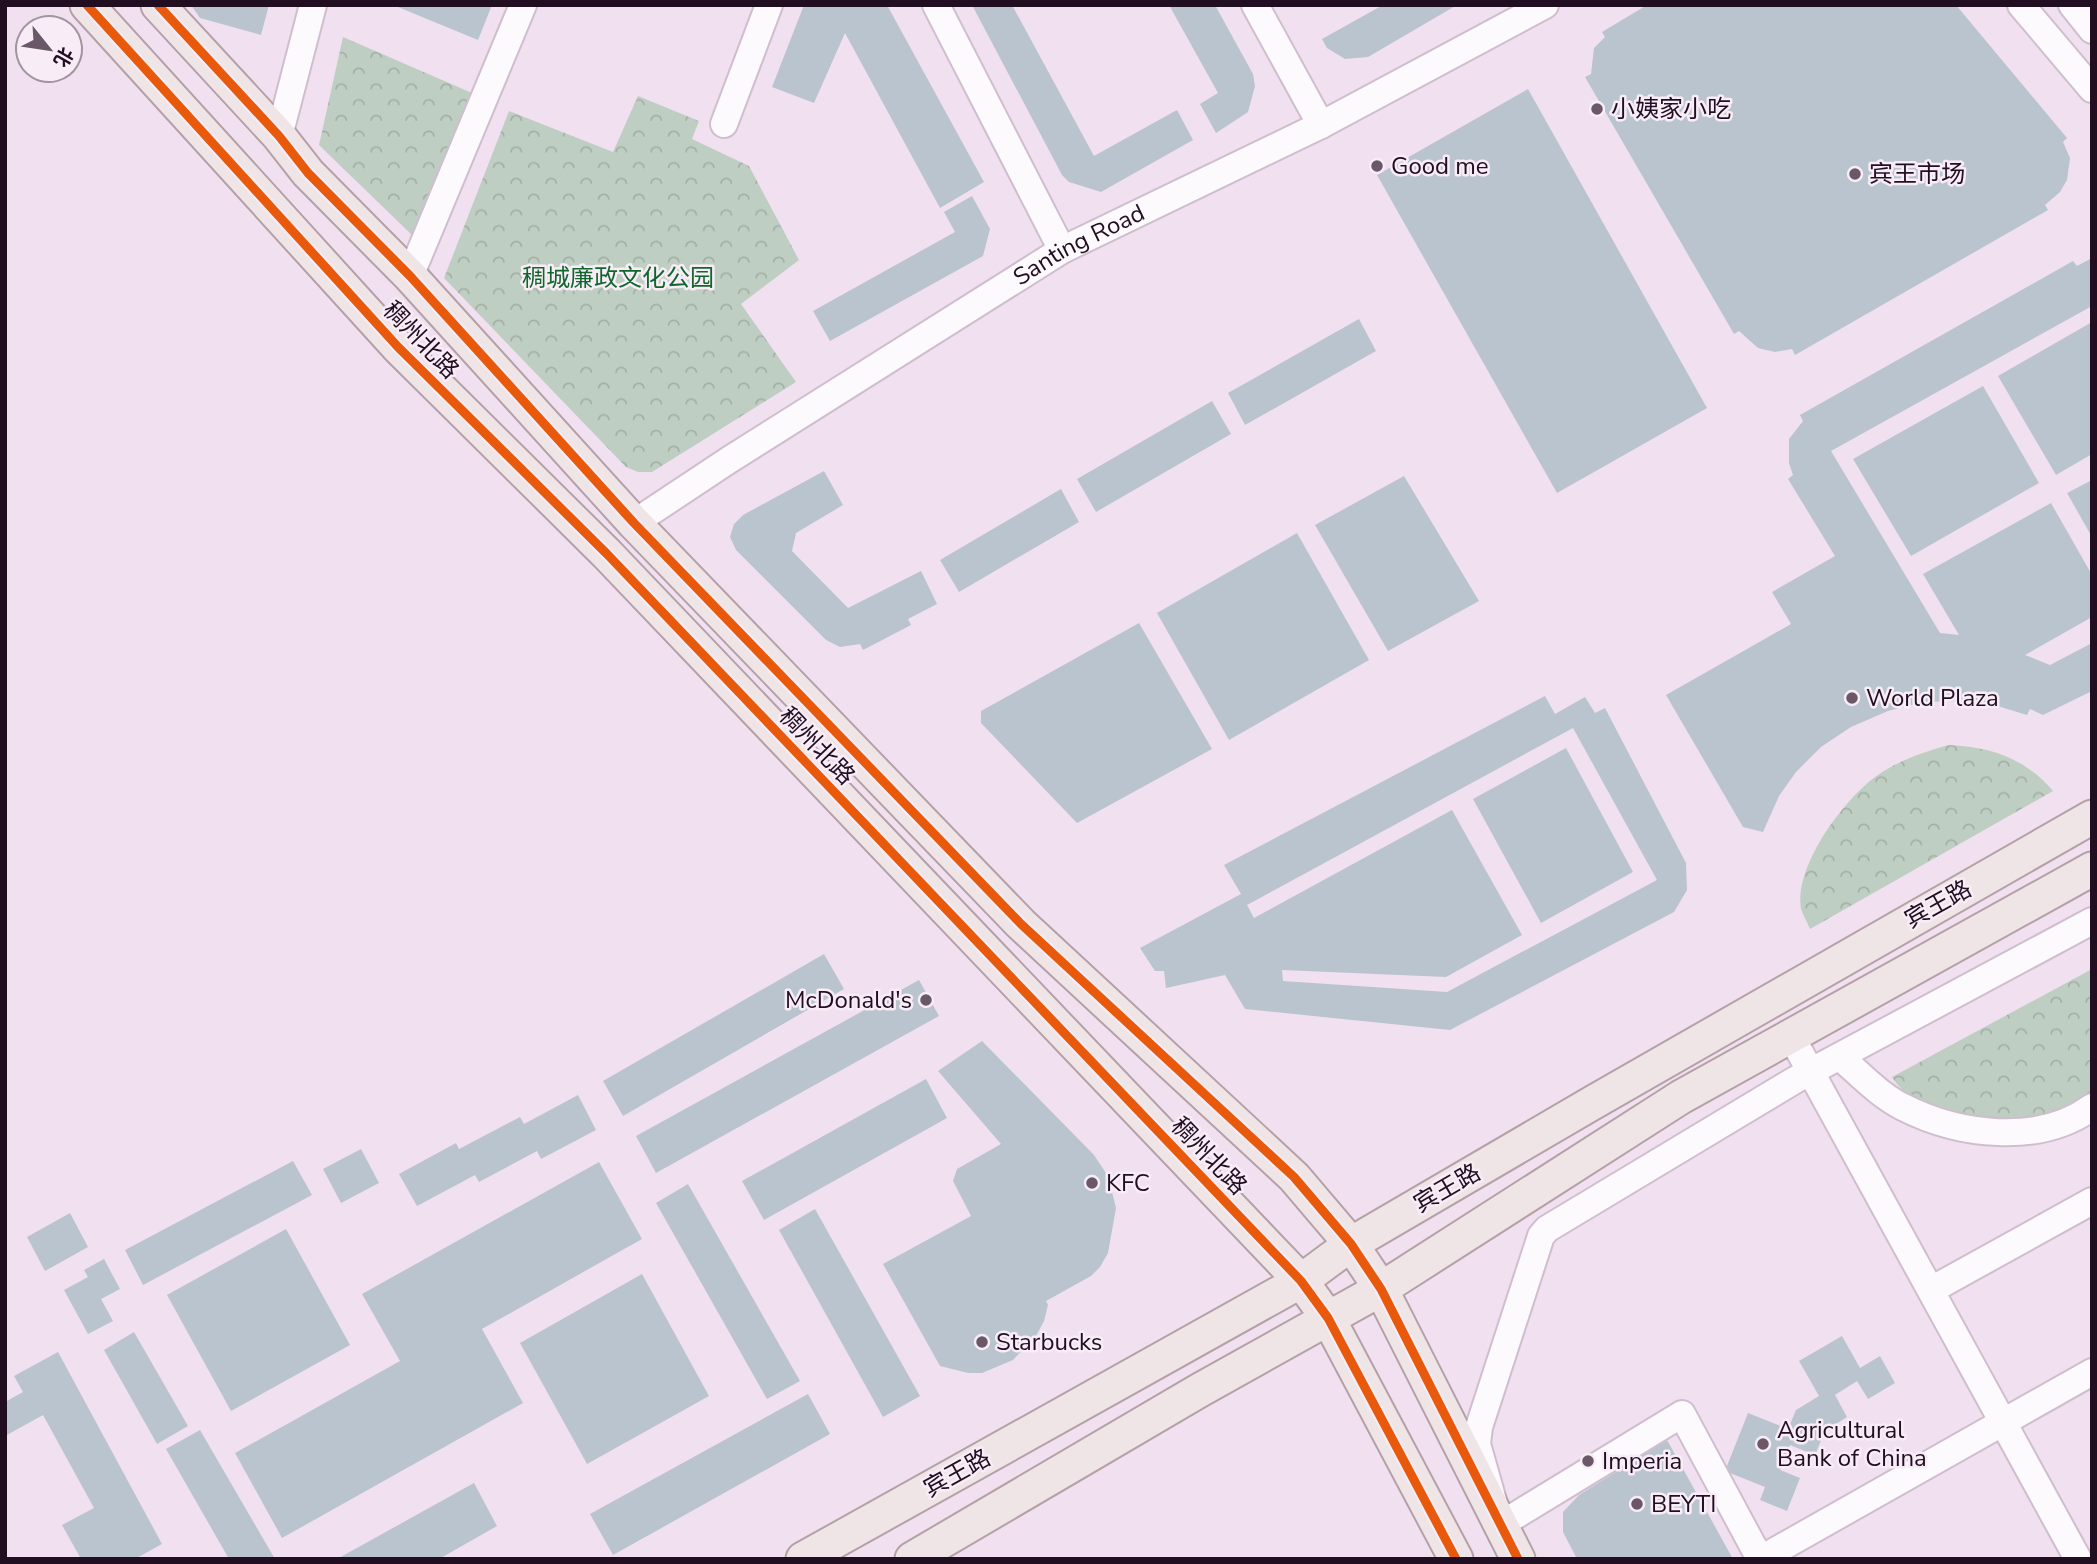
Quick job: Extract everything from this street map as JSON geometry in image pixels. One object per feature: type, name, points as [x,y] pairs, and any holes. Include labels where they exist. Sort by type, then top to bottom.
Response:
[{"type":"main road","name":"稠州北路","points":[[87,5],[398,347],[607,554],[1301,1281],[1328,1318],[1456,1559]]},
{"type":"main road","name":"稠州北路","points":[[158,5],[279,136],[308,173],[410,276],[634,523],[1021,924],[1294,1177],[1351,1244],[1381,1289],[1518,1559]]},
{"type":"main road","name":"宾王路","points":[[803,1559],[1301,1281],[1351,1244],[1772,998],[2092,817]]},
{"type":"main road","name":"宾王路","points":[[912,1559],[1381,1289],[1681,1097],[2092,869]]},
{"type":"street","points":[[279,136],[313,5]]},
{"type":"street","points":[[410,276],[523,5]]},
{"type":"street","points":[[724,124],[769,5]]},
{"type":"street","points":[[936,5],[1062,250]]},
{"type":"street","points":[[1255,5],[1321,125]]},
{"type":"street","points":[[2021,5],[2092,89]]},
{"type":"street","points":[[2072,5],[2092,30]]},
{"type":"street","name":"Santing Road","points":[[634,523],[1062,250],[1321,125],[1532,8]]},
{"type":"street","points":[[2092,921],[1811,1071],[1547,1228],[1541,1236],[1479,1427],[1477,1444],[1500,1525],[1682,1414],[1760,1559],[2092,1372]]},
{"type":"street","points":[[1791,1036],[2078,1559]]},
{"type":"street","points":[[1840,1057],[1881,1093],[1901,1106],[1964,1128],[2013,1132],[2038,1130],[2089,1116]]},
{"type":"street","points":[[1931,1290],[2092,1201]]},
{"type":"green space","points":[[343,37],[472,93],[415,238],[319,145]]},
{"type":"green space","name":"稠城廉政文化公园","points":[[638,96],[699,121],[692,139],[749,166],[799,260],[741,304],[796,382],[652,472],[638,472],[626,467],[444,278],[509,111],[613,152]]},
{"type":"green space","points":[[1949,745],[1979,748],[2006,756],[2031,770],[2053,791],[1810,929],[1801,909],[1805,874],[1823,836],[1836,818],[1862,788],[1883,771],[1910,758]]},
{"type":"green space","points":[[2092,969],[2092,1094],[2074,1104],[2055,1112],[2016,1120],[1976,1118],[1956,1114],[1917,1099],[1906,1093],[1892,1077]]},
{"type":"building","points":[[191,5],[269,5],[261,35],[200,18]]},
{"type":"building","points":[[393,5],[492,5],[478,40]]},
{"type":"building","points":[[804,5],[887,5],[984,182],[940,208],[845,33],[814,103],[772,87]]},
{"type":"building","points":[[972,5],[1012,5],[1094,156],[1177,110],[1193,140],[1101,192],[1069,182],[1062,175]]},
{"type":"building","points":[[1169,5],[1215,5],[1253,74],[1255,86],[1248,112],[1216,133],[1200,104],[1218,93]]},
{"type":"building","points":[[1383,5],[1457,5],[1368,57],[1345,59],[1327,48],[1322,39]]},
{"type":"building","name":"宾王市场","points":[[1647,5],[1956,5],[2067,138],[2063,142],[2070,158],[2067,180],[2060,192],[2045,205],[2048,210],[1795,355],[1792,349],[1775,352],[1758,348],[1739,331],[1734,334],[1585,77],[1591,74],[1594,48],[1605,37],[1602,32]]},
{"type":"building","points":[[1528,89],[1707,408],[1557,493],[1377,175]]},
{"type":"building","points":[[972,196],[990,229],[983,256],[830,341],[813,311],[955,232],[944,212]]},
{"type":"building","points":[[2092,258],[2092,306],[1831,451],[1940,633],[1959,635],[1923,574],[2051,503],[2092,575],[2092,617],[2025,655],[2050,665],[2092,643],[2092,691],[2043,715],[2030,709],[2027,715],[1991,704],[1959,701],[1923,702],[1888,711],[1851,727],[1821,747],[1796,772],[1779,796],[1763,832],[1743,827],[1666,695],[1791,624],[1772,592],[1835,556],[1788,479],[1793,475],[1789,463],[1789,439],[1803,421],[1800,415],[2073,261],[2077,266]]},
{"type":"building","points":[[1359,319],[1376,351],[1245,425],[1228,393]]},
{"type":"building","points":[[2092,322],[2092,454],[2056,475],[1998,376]]},
{"type":"building","points":[[1983,386],[2039,483],[1911,556],[1853,459]]},
{"type":"building","points":[[1212,401],[1231,434],[1096,512],[1077,479]]},
{"type":"building","points":[[824,471],[843,505],[796,533],[792,551],[848,608],[921,571],[937,604],[908,619],[911,625],[863,650],[860,644],[840,647],[826,640],[736,550],[730,537],[734,524],[743,515]]},
{"type":"building","points":[[1404,476],[1479,601],[1388,651],[1315,525]]},
{"type":"building","points":[[2092,480],[2092,537],[2067,493]]},
{"type":"building","points":[[1061,489],[1079,522],[959,592],[940,560]]},
{"type":"building","points":[[1297,533],[1369,660],[1229,740],[1157,613]]},
{"type":"building","points":[[1139,623],[1212,749],[1077,823],[981,723],[981,711]]},
{"type":"building","points":[[1545,696],[1555,714],[1585,697],[1595,713],[1605,708],[1686,863],[1687,890],[1674,912],[1450,1030],[1245,1009],[1225,975],[1166,988],[1164,971],[1155,971],[1140,948],[1241,894],[1224,865]],"holes":[[[1573,728],[1657,880],[1447,992],[1283,981],[1282,970],[1446,977],[1522,935],[1452,810],[1254,918],[1247,905]]]},
{"type":"building","points":[[1566,748],[1633,872],[1541,923],[1473,799]]},
{"type":"building","points":[[824,954],[844,989],[623,1116],[603,1081]]},
{"type":"building","points":[[919,980],[939,1016],[656,1173],[636,1136]]},
{"type":"building","points":[[982,1041],[1094,1155],[1108,1176],[1116,1208],[1108,1253],[1100,1267],[1091,1276],[1046,1301],[1048,1305],[1044,1321],[1036,1336],[1013,1360],[982,1373],[968,1373],[940,1366],[883,1264],[971,1216],[953,1181],[957,1169],[1001,1144],[938,1071]]},
{"type":"building","points":[[926,1079],[947,1118],[764,1220],[742,1181]]},
{"type":"building","points":[[578,1095],[596,1130],[541,1159],[537,1151],[479,1182],[475,1175],[417,1206],[399,1174],[456,1143],[459,1149],[520,1117],[524,1124]]},
{"type":"building","points":[[361,1149],[379,1183],[341,1203],[323,1169]]},
{"type":"building","points":[[293,1161],[312,1195],[143,1285],[125,1250]]},
{"type":"building","points":[[599,1162],[642,1239],[482,1329],[523,1403],[282,1538],[235,1453],[400,1361],[362,1294]]},
{"type":"building","points":[[688,1184],[800,1381],[767,1399],[656,1203]]},
{"type":"building","points":[[815,1209],[920,1396],[883,1417],[779,1230]]},
{"type":"building","points":[[70,1213],[88,1247],[45,1271],[27,1237]]},
{"type":"building","points":[[286,1229],[350,1345],[231,1411],[167,1295]]},
{"type":"building","points":[[104,1259],[120,1289],[101,1299],[113,1321],[88,1334],[64,1290],[88,1277],[84,1270]]},
{"type":"building","points":[[642,1274],[709,1396],[587,1464],[520,1343]]},
{"type":"building","points":[[134,1332],[188,1426],[157,1444],[104,1350]]},
{"type":"building","points":[[1842,1336],[1860,1368],[1880,1356],[1895,1383],[1868,1399],[1857,1381],[1835,1395],[1847,1417],[1825,1431],[1815,1455],[1790,1445],[1780,1470],[1800,1478],[1787,1511],[1760,1500],[1765,1487],[1725,1471],[1748,1413],[1788,1429],[1796,1410],[1819,1396],[1799,1361]]},
{"type":"building","points":[[58,1352],[162,1544],[135,1559],[81,1559],[62,1525],[94,1508],[43,1415],[5,1436],[5,1402],[23,1392],[14,1376]]},
{"type":"building","points":[[808,1394],[830,1434],[613,1555],[590,1514]]},
{"type":"building","points":[[200,1430],[275,1559],[229,1559],[166,1449]]},
{"type":"building","name":"BEYTI","points":[[1667,1440],[1733,1559],[1577,1559],[1563,1532],[1563,1512],[1579,1495]]},
{"type":"building","points":[[474,1483],[497,1526],[439,1559],[337,1559]]},
{"type":"cycle path","points":[[87,5],[398,347],[607,554],[1301,1281],[1328,1318],[1456,1559]]},
{"type":"cycle path","points":[[158,5],[279,136],[308,173],[410,276],[634,523],[1021,924],[1294,1177],[1351,1244],[1381,1289],[1518,1559]]},
{"type":"place","name":"小姨家小吃","points":[[1597,109]]},
{"type":"place","name":"Good me","points":[[1377,166]]},
{"type":"place","name":"宾王市场","points":[[1855,174]]},
{"type":"place","name":"World Plaza","points":[[1852,698]]},
{"type":"place","name":"McDonald's","points":[[926,1000]]},
{"type":"place","name":"KFC","points":[[1092,1183]]},
{"type":"place","name":"Starbucks","points":[[982,1342]]},
{"type":"place","name":"Agricultural Bank of China","points":[[1763,1444]]},
{"type":"place","name":"Imperia","points":[[1588,1461]]},
{"type":"place","name":"BEYTI","points":[[1637,1504]]}]
